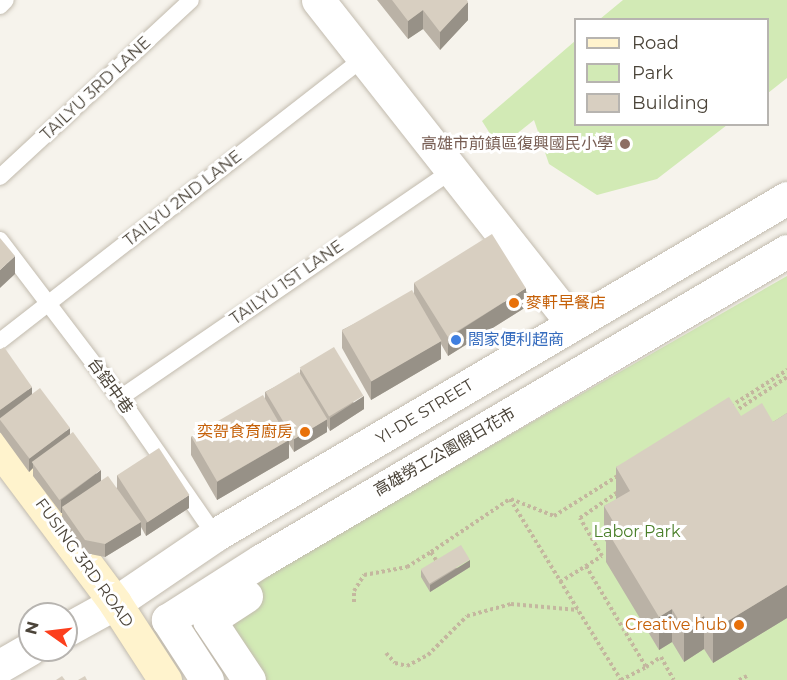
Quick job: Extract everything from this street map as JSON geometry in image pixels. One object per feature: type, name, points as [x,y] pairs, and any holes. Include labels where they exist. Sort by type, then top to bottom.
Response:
[{"type":"street","points":[[318,0],[454,168],[573,324]]},
{"type":"street","name":"YI-DE STREET","points":[[78,623],[115,603],[215,535],[787,198]]},
{"type":"street","name":"高雄勞工公園假日花市","points":[[207,680],[168,620],[272,554],[787,251]]},
{"type":"street","name":"高雄勞工公園假日花市","points":[[249,680],[209,620],[429,481],[787,270]]},
{"type":"street","name":"FUSING 3RD ROAD","points":[[0,449],[115,603],[165,680]]},
{"type":"street","points":[[0,666],[18,656]]},
{"type":"lane","points":[[0,6],[6,0]]},
{"type":"lane","name":"TAILYU 3RD LANE","points":[[0,177],[191,0]]},
{"type":"lane","name":"TAILYU 2ND LANE","points":[[0,341],[365,57]]},
{"type":"lane","name":"TAILYU 1ST LANE","points":[[120,398],[454,168]]},
{"type":"lane","name":"台鋁中巷","points":[[0,240],[120,398],[215,535]]},
{"type":"path","points":[[723,411],[787,370]]},
{"type":"path","points":[[728,416],[787,377]]},
{"type":"path","points":[[510,499],[555,516],[619,474]]},
{"type":"path","points":[[560,582],[602,556],[580,518],[627,486]]},
{"type":"path","points":[[354,602],[354,591],[364,575],[407,567],[510,499]]},
{"type":"path","points":[[510,499],[621,680],[661,657],[674,680]]},
{"type":"path","points":[[431,552],[436,560]]},
{"type":"path","points":[[585,566],[646,667]]},
{"type":"path","points":[[386,653],[395,663],[407,666],[428,655],[467,616],[511,604],[578,610]]},
{"type":"path","points":[[739,680],[747,676]]},
{"type":"green space","points":[[623,0],[787,0],[787,78],[769,92],[769,18],[601,18]]},
{"type":"green space","points":[[574,42],[574,126],[726,126],[657,179],[597,195],[549,164],[534,120],[499,148],[482,121]]},
{"type":"green space","name":"Labor Park","points":[[787,276],[787,680],[247,680],[203,611]]},
{"type":"building","points":[[392,0],[467,0],[468,2],[440,32],[423,10],[408,21]]},
{"type":"building","points":[[492,234],[526,288],[448,337],[414,283]]},
{"type":"building","points":[[0,238],[15,256],[0,270]]},
{"type":"building","points":[[412,290],[442,341],[371,382],[342,330]]},
{"type":"building","points":[[4,347],[32,387],[0,410],[0,350]]},
{"type":"building","points":[[334,347],[363,396],[329,416],[300,368]]},
{"type":"building","points":[[299,372],[327,419],[294,439],[266,392]]},
{"type":"building","points":[[40,388],[70,428],[29,459],[0,418]]},
{"type":"building","points":[[263,395],[289,440],[217,482],[191,436]]},
{"type":"building","points":[[729,397],[741,416],[762,403],[773,422],[787,413],[787,585],[713,630],[704,616],[684,629],[672,609],[659,617],[606,529],[614,523],[604,506],[630,491],[616,467]]},
{"type":"building","points":[[73,432],[101,470],[59,500],[32,462]]},
{"type":"building","points":[[159,448],[189,495],[148,522],[117,475]]},
{"type":"building","points":[[108,476],[141,522],[105,544],[85,540],[62,507]]},
{"type":"building","points":[[461,545],[470,560],[429,584],[421,569]]},
{"type":"place","name":"高雄市前鎮區復興國民小學","points":[[625,144]]},
{"type":"place","name":"麥軒早餐店","points":[[514,303]]},
{"type":"place","name":"閤家便利超商","points":[[456,340]]},
{"type":"place","name":"奕哿食育廚房","points":[[305,432]]},
{"type":"place","name":"Creative hub","points":[[739,625]]}]
